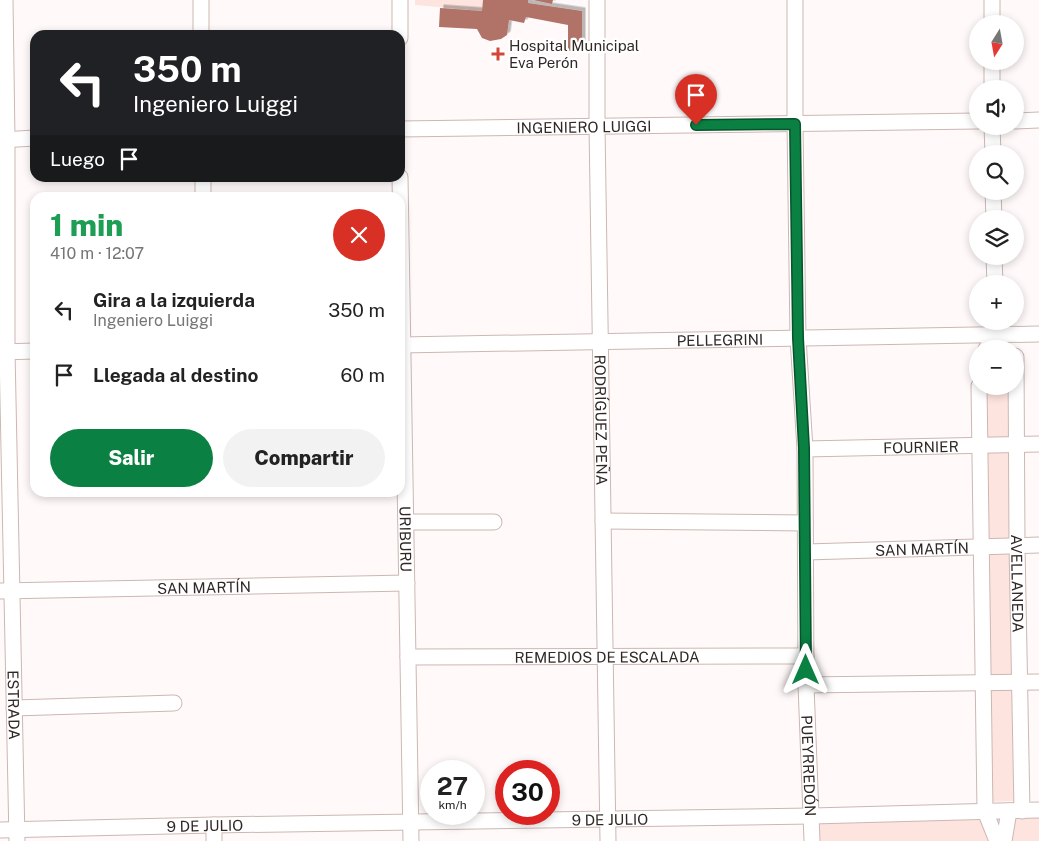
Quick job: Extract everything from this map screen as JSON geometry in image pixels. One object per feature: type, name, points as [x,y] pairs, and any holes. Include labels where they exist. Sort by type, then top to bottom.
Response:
[{"type":"street","name":"ESTRADA","points":[[5,0],[3,28],[6,590],[14,708],[17,835]]},
{"type":"street","points":[[201,0],[201,30]]},
{"type":"street","points":[[400,0],[400,30]]},
{"type":"street","name":"RODRÍGUEZ PEÑA","points":[[597,0],[597,126],[608,841]]},
{"type":"street","name":"PUEYRREDÓN","points":[[795,0],[798,338],[804,448],[806,685],[812,841]]},
{"type":"street","points":[[992,0],[992,15]]},
{"type":"street","points":[[1024,121],[1039,120]]},
{"type":"street","name":"INGENIERO LUIGGI","points":[[405,129],[969,121]]},
{"type":"street","points":[[4,140],[30,138]]},
{"type":"street","name":"PELLEGRINI","points":[[405,345],[798,338],[969,329]]},
{"type":"street","name":"PELLEGRINI","points":[[1010,330],[1039,334]]},
{"type":"street","points":[[4,352],[30,351]]},
{"type":"street","points":[[979,395],[985,812],[997,841]]},
{"type":"street","name":"AVELLANEDA","points":[[1004,841],[1016,811],[1020,682],[1016,395]]},
{"type":"street","name":"FOURNIER","points":[[804,448],[1039,444]]},
{"type":"street","name":"URIBURU","points":[[404,497],[411,841]]},
{"type":"street","points":[[603,521],[805,523]]},
{"type":"street","points":[[406,522],[494,522]]},
{"type":"street","name":"SAN MARTÍN","points":[[806,552],[1039,545]]},
{"type":"street","name":"SAN MARTÍN","points":[[6,590],[406,583]]},
{"type":"street","name":"REMEDIOS DE ESCALADA","points":[[408,657],[806,656]]},
{"type":"street","points":[[806,685],[1039,682]]},
{"type":"street","points":[[14,708],[174,703]]},
{"type":"street","name":"9 DE JULIO","points":[[0,830],[17,835],[214,825],[812,816],[1039,810]]},
{"type":"street","points":[[214,825],[214,841]]},
{"type":"shaded area","points":[[415,0],[483,0],[482,11],[415,5]]},
{"type":"shaded area","points":[[984,395],[1010,395],[1014,801],[991,802]]},
{"type":"shaded area","points":[[1039,813],[1039,841],[820,841],[820,821]]},
{"type":"building","points":[[483,0],[528,0],[528,3],[582,11],[582,51],[568,51],[568,25],[526,17],[524,23],[509,20],[507,35],[501,39],[490,41],[482,38],[477,29],[439,27],[440,8],[482,11]]},
{"type":"building","points":[[533,0],[553,0],[552,4]]},
{"type":"place","name":"Hospital Municipal Eva Perón","points":[[498,54]]},
{"type":"route","points":[[696,125],[795,124],[798,338],[804,448],[806,670]]}]
